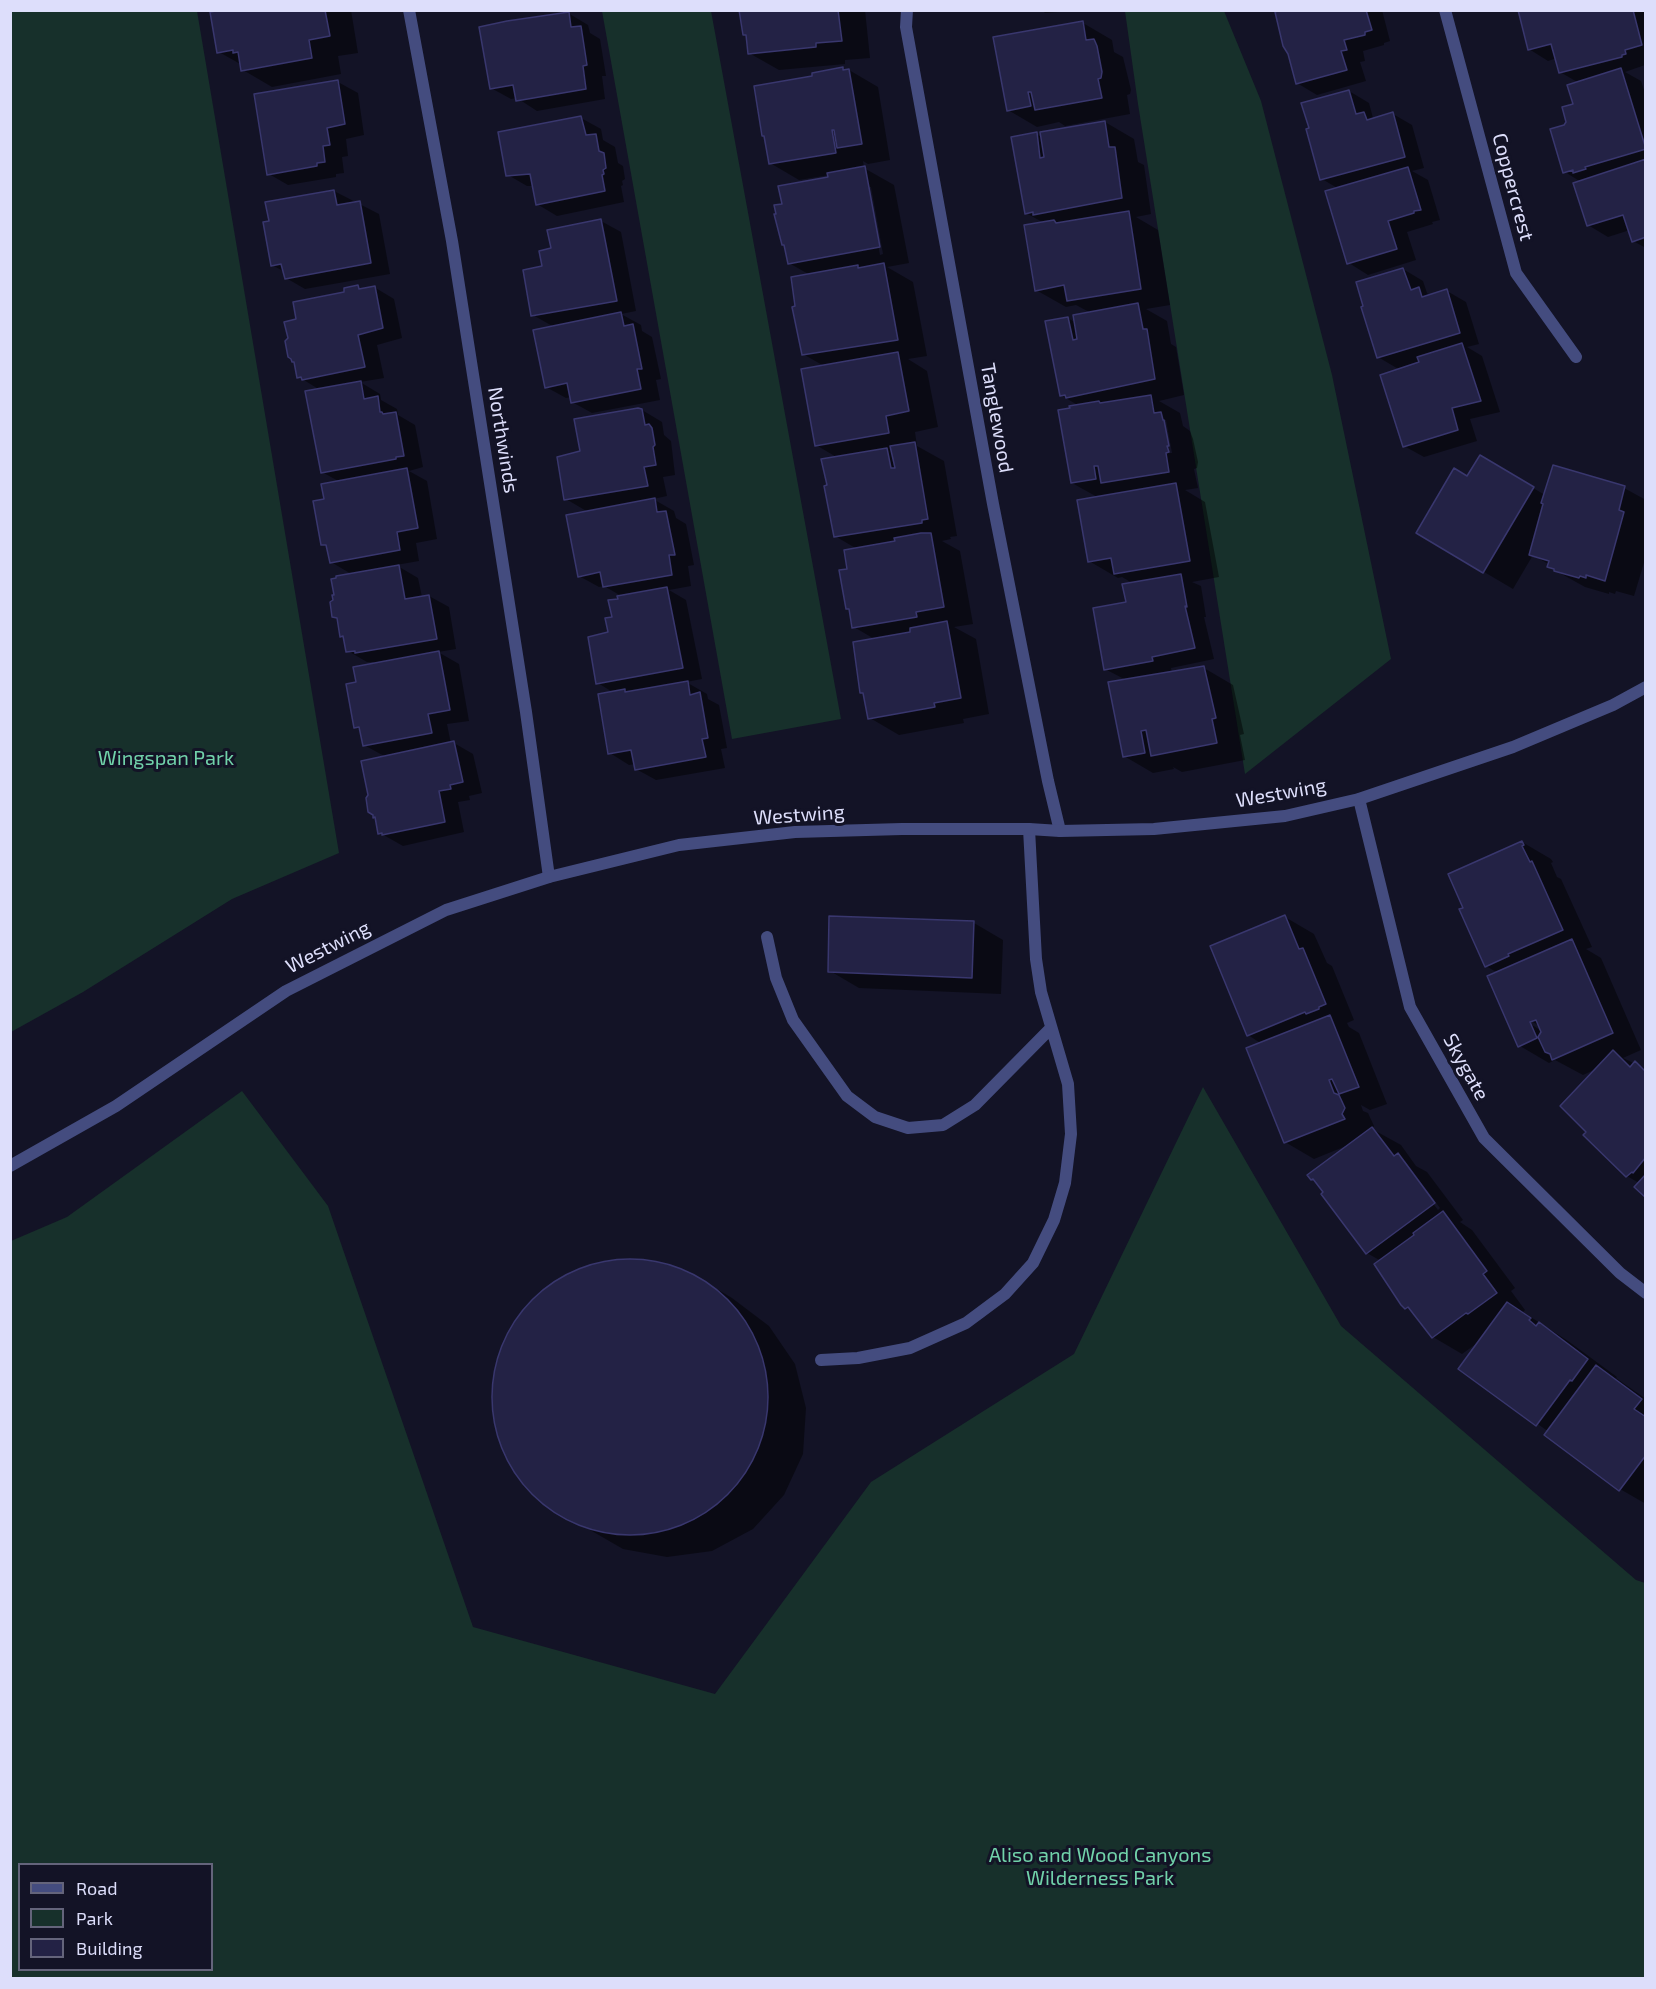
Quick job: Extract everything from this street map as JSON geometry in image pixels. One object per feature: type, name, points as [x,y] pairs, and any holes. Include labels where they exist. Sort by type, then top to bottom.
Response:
[{"type":"street","name":"Northwinds","points":[[409,10],[452,241],[526,712],[549,877]]},
{"type":"street","name":"Tanglewood","points":[[907,10],[906,27],[993,504],[1060,831]]},
{"type":"street","name":"Coppercrest","points":[[1445,10],[1516,273],[1576,357]]},
{"type":"street","name":"Westwing","points":[[10,1166],[116,1106],[286,991],[446,910],[549,877],[679,845],[795,832],[1154,829],[1274,817],[1359,799],[1513,747],[1613,705],[1646,687]]},
{"type":"street","name":"Skygate","points":[[1359,799],[1410,1007],[1484,1138],[1620,1273],[1646,1293]]},
{"type":"street","points":[[821,1360],[858,1358],[910,1348],[966,1323],[1005,1294],[1033,1263],[1054,1220],[1065,1183],[1071,1134],[1068,1084],[1041,992],[1036,959],[1029,829]]},
{"type":"street","points":[[767,937],[776,978],[793,1020],[847,1096],[875,1117],[908,1128],[943,1125],[975,1105],[1051,1029]]},
{"type":"green space","name":"Wingspan Park","points":[[11,10],[197,11],[339,853],[232,899],[83,992],[11,1032]]},
{"type":"green space","points":[[602,11],[711,11],[841,719],[732,739]]},
{"type":"green space","points":[[1125,11],[1224,11],[1261,101],[1332,375],[1391,659],[1245,774],[1138,104]]},
{"type":"green space","name":"Aliso and Wood Canyons Wilderness Park","points":[[1203,1087],[1341,1326],[1636,1580],[1645,1583],[1645,1978],[11,1978],[11,1241],[67,1217],[242,1091],[328,1206],[473,1627],[715,1694],[871,1482],[1074,1354]]},
{"type":"building","points":[[221,10],[325,10],[330,36],[309,40],[312,58],[241,71],[238,52],[233,53],[233,50],[217,53],[210,12]]},
{"type":"building","points":[[739,10],[838,10],[842,41],[816,43],[816,47],[748,54],[746,35],[743,35]]},
{"type":"building","points":[[1280,10],[1366,10],[1372,30],[1365,32],[1365,35],[1344,40],[1347,50],[1341,51],[1347,70],[1296,84],[1288,54],[1283,46],[1275,12]]},
{"type":"building","points":[[1518,10],[1633,10],[1642,45],[1625,50],[1626,54],[1622,57],[1559,73],[1551,44],[1528,50]]},
{"type":"building","points":[[569,12],[571,27],[581,26],[587,65],[583,66],[586,89],[516,101],[513,85],[490,89],[479,27]]},
{"type":"building","points":[[1083,21],[1086,40],[1094,39],[1097,46],[1102,72],[1101,78],[1098,79],[1102,98],[1035,110],[1031,92],[1028,92],[1031,106],[1007,111],[993,37]]},
{"type":"building","points":[[843,67],[843,70],[849,69],[862,144],[837,148],[834,130],[832,130],[836,153],[769,164],[754,86],[812,76],[812,73]]},
{"type":"building","points":[[1621,68],[1646,149],[1585,167],[1586,169],[1573,173],[1573,170],[1563,173],[1550,129],[1564,125],[1566,122],[1562,107],[1573,104],[1567,85]]},
{"type":"building","points":[[338,80],[345,124],[327,128],[330,145],[323,146],[325,162],[317,163],[317,166],[267,175],[254,94]]},
{"type":"building","points":[[1349,90],[1356,114],[1364,112],[1367,120],[1393,112],[1405,157],[1320,180],[1301,103]]},
{"type":"building","points":[[581,116],[586,135],[596,134],[599,151],[604,153],[606,168],[602,175],[605,191],[536,205],[530,174],[506,176],[498,132]]},
{"type":"building","points":[[1105,121],[1109,147],[1115,147],[1122,198],[1033,215],[1033,212],[1025,214],[1011,137],[1037,132],[1040,158],[1044,157],[1040,132]]},
{"type":"building","points":[[1646,159],[1646,237],[1632,242],[1623,215],[1587,226],[1573,183]]},
{"type":"building","points":[[865,166],[880,247],[788,264],[774,214],[776,214],[774,205],[782,204],[778,186],[828,177],[827,173]]},
{"type":"building","points":[[1408,167],[1421,210],[1388,221],[1397,249],[1347,264],[1325,191]]},
{"type":"building","points":[[334,190],[337,205],[360,201],[371,263],[285,279],[281,264],[271,266],[263,222],[269,221],[265,202]]},
{"type":"building","points":[[1129,211],[1141,289],[1067,301],[1064,285],[1035,291],[1024,225],[1054,220],[1056,223]]},
{"type":"building","points":[[601,219],[617,301],[531,316],[523,270],[542,266],[539,251],[551,248],[547,230]]},
{"type":"building","points":[[884,263],[898,340],[802,355],[792,307],[795,306],[791,277],[858,265],[858,268]]},
{"type":"building","points":[[1403,268],[1411,290],[1419,287],[1422,297],[1447,289],[1460,333],[1377,358],[1361,307],[1363,306],[1356,282]]},
{"type":"building","points":[[358,285],[359,289],[375,286],[383,328],[358,335],[365,367],[302,380],[301,377],[297,378],[294,362],[288,357],[285,341],[288,338],[284,322],[296,319],[293,302],[344,292],[344,288]]},
{"type":"building","points":[[1138,303],[1143,329],[1147,329],[1155,379],[1066,398],[1065,395],[1060,396],[1045,321],[1068,317],[1073,340],[1077,339],[1073,315]]},
{"type":"building","points":[[621,312],[624,326],[633,324],[642,369],[637,369],[641,389],[571,403],[567,383],[545,388],[533,330]]},
{"type":"building","points":[[1462,343],[1481,401],[1452,408],[1458,430],[1403,447],[1380,375],[1419,362],[1417,357]]},
{"type":"building","points":[[898,352],[909,411],[886,416],[889,433],[815,446],[801,369]]},
{"type":"building","points":[[361,381],[364,399],[378,396],[380,412],[383,414],[396,412],[404,456],[321,473],[305,391]]},
{"type":"building","points":[[1151,395],[1154,413],[1161,412],[1164,420],[1169,446],[1167,446],[1169,452],[1166,453],[1169,472],[1101,483],[1098,466],[1094,466],[1096,479],[1071,483],[1058,410],[1099,401],[1100,403]]},
{"type":"building","points":[[642,409],[645,425],[649,424],[652,428],[655,445],[653,447],[656,465],[644,467],[648,486],[564,500],[557,457],[580,451],[574,419]]},
{"type":"building","points":[[915,442],[928,519],[922,520],[922,523],[834,537],[821,459],[887,448],[891,468],[895,468],[890,446]]},
{"type":"building","points":[[1480,455],[1534,487],[1483,573],[1416,533],[1454,468],[1467,476]]},
{"type":"building","points":[[1553,465],[1625,486],[1619,510],[1624,512],[1605,581],[1586,575],[1586,578],[1580,576],[1579,578],[1554,571],[1547,567],[1549,561],[1529,555],[1543,504],[1541,503]]},
{"type":"building","points":[[407,468],[418,528],[397,532],[400,550],[330,563],[326,545],[321,545],[313,501],[324,499],[321,484]]},
{"type":"building","points":[[1176,483],[1190,561],[1114,574],[1111,558],[1088,562],[1077,500]]},
{"type":"building","points":[[655,498],[657,512],[666,511],[675,555],[669,555],[672,575],[603,587],[600,572],[578,577],[566,515]]},
{"type":"building","points":[[931,533],[944,607],[916,612],[917,617],[852,628],[839,570],[847,569],[844,550],[895,541],[894,538]]},
{"type":"building","points":[[399,565],[405,599],[429,595],[437,639],[355,653],[355,651],[346,652],[343,636],[340,637],[337,618],[332,617],[330,602],[334,595],[331,579],[336,576]]},
{"type":"building","points":[[1181,574],[1187,607],[1185,606],[1195,648],[1152,657],[1153,661],[1104,670],[1093,608],[1126,602],[1122,584]]},
{"type":"building","points":[[667,587],[683,668],[596,684],[588,637],[608,632],[605,618],[612,617],[608,600],[618,599],[617,596]]},
{"type":"building","points":[[947,621],[961,698],[934,703],[935,707],[868,719],[863,693],[860,693],[853,642],[910,632],[910,628]]},
{"type":"building","points":[[439,651],[450,710],[428,714],[432,733],[363,746],[359,727],[354,728],[346,684],[356,682],[353,667]]},
{"type":"building","points":[[1204,666],[1216,718],[1212,719],[1217,743],[1151,756],[1146,730],[1141,731],[1145,753],[1123,757],[1108,682]]},
{"type":"building","points":[[688,681],[690,695],[700,692],[708,738],[702,739],[706,757],[635,770],[631,750],[608,754],[598,694],[625,689],[625,692]]},
{"type":"building","points":[[454,741],[463,782],[450,785],[451,789],[439,791],[445,822],[378,834],[375,817],[373,818],[373,815],[368,812],[366,798],[368,795],[361,761]]},
{"type":"building","points":[[1522,841],[1524,845],[1522,846],[1530,862],[1532,861],[1563,930],[1508,954],[1509,956],[1485,967],[1459,909],[1463,908],[1448,874]]},
{"type":"building","points":[[1285,915],[1299,949],[1303,948],[1326,1004],[1319,1009],[1306,1014],[1305,1012],[1247,1036],[1210,946]]},
{"type":"building","points":[[829,916],[974,921],[972,978],[828,972]]},
{"type":"building","points":[[1572,939],[1613,1033],[1552,1060],[1550,1054],[1545,1052],[1538,1037],[1541,1032],[1536,1020],[1530,1022],[1537,1038],[1518,1047],[1487,976]]},
{"type":"building","points":[[1330,1015],[1359,1087],[1339,1094],[1332,1079],[1329,1080],[1334,1093],[1339,1095],[1345,1108],[1342,1114],[1345,1119],[1284,1143],[1246,1048]]},
{"type":"building","points":[[1613,1050],[1630,1067],[1635,1061],[1646,1072],[1646,1157],[1633,1173],[1626,1177],[1583,1135],[1586,1132],[1560,1106]]},
{"type":"building","points":[[1372,1127],[1394,1156],[1398,1153],[1435,1203],[1366,1254],[1321,1194],[1323,1192],[1307,1175]]},
{"type":"building","points":[[1646,1174],[1646,1198],[1634,1187]]},
{"type":"building","points":[[1443,1211],[1487,1271],[1483,1274],[1497,1293],[1432,1338],[1408,1307],[1405,1309],[1401,1305],[1374,1264]]},
{"type":"building","points":[[630,1259],[657,1262],[683,1270],[706,1283],[727,1300],[744,1321],[757,1344],[765,1370],[768,1397],[765,1424],[757,1450],[744,1473],[727,1494],[706,1511],[683,1524],[657,1532],[630,1535],[603,1532],[577,1524],[554,1511],[533,1494],[516,1473],[503,1450],[495,1424],[492,1397],[495,1370],[503,1344],[516,1321],[533,1300],[554,1283],[577,1270],[603,1262]]},
{"type":"building","points":[[1507,1302],[1531,1318],[1529,1320],[1536,1326],[1539,1322],[1588,1359],[1536,1426],[1458,1369]]},
{"type":"building","points":[[1596,1365],[1642,1399],[1634,1409],[1646,1417],[1646,1455],[1619,1491],[1544,1435]]}]
